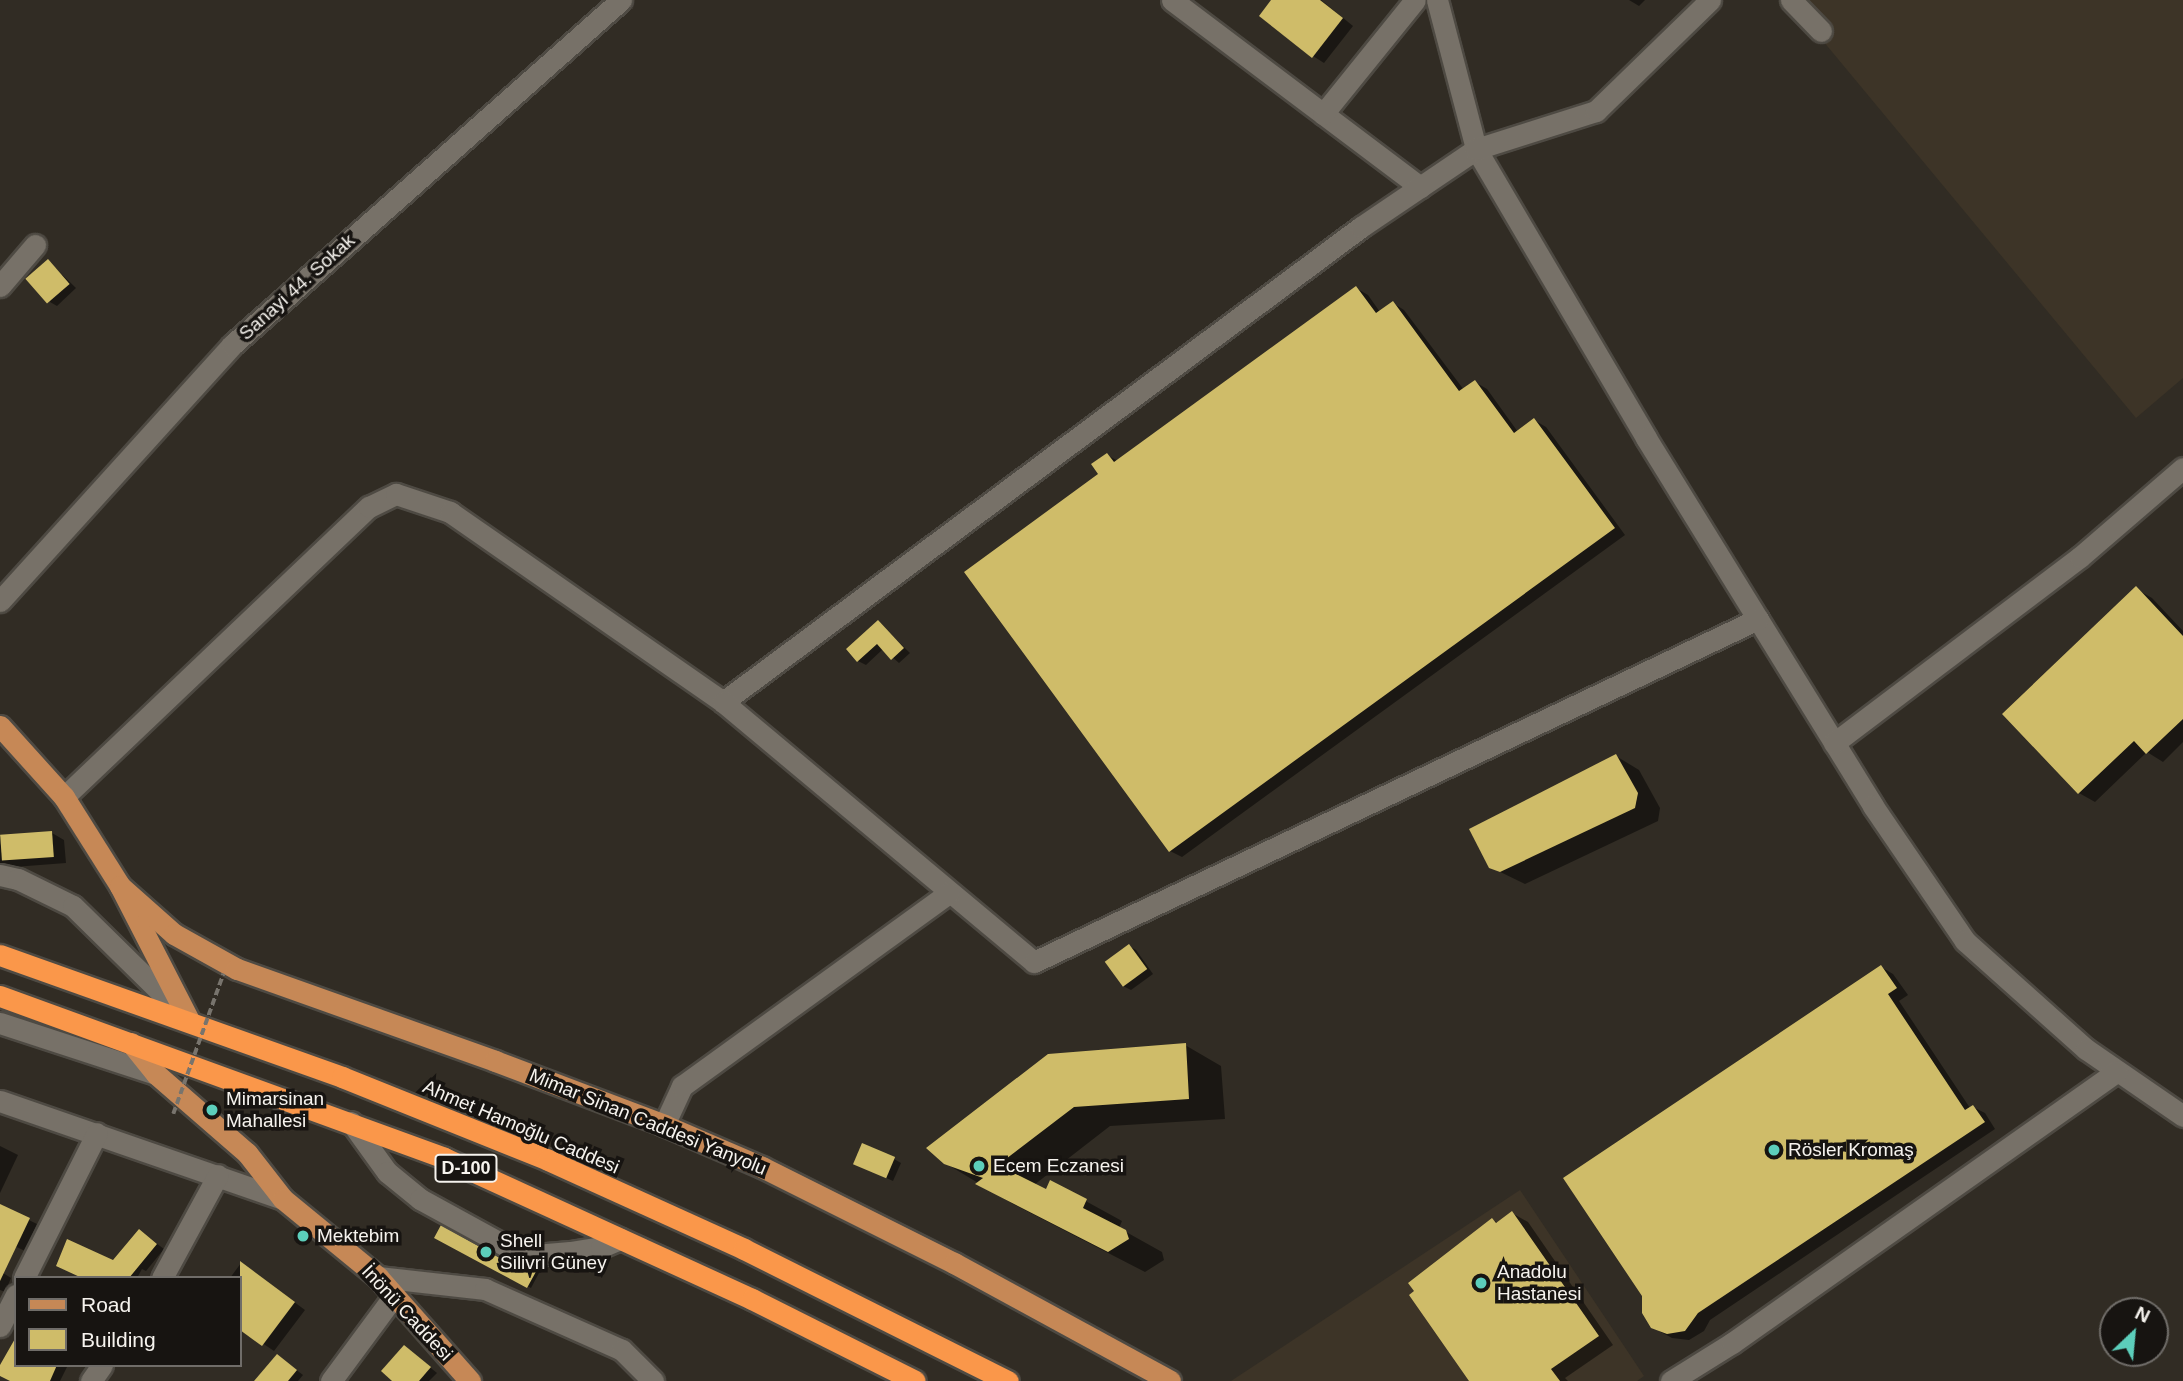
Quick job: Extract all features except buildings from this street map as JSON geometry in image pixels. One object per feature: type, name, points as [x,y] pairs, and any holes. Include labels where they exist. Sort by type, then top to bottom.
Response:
[{"type":"highway","name":"Ahmet Hamoğlu Caddesi","points":[[0,955],[189,1020],[342,1077],[548,1160],[744,1249],[1008,1381]]},
{"type":"highway","name":"D-100","points":[[0,996],[444,1158],[752,1299],[915,1381]]},
{"type":"main road","points":[[0,726],[64,797],[120,886],[189,1020]]},
{"type":"main road","name":"Mimar Sinan Caddesi Yanyolu","points":[[120,886],[174,934],[237,969],[664,1125],[762,1167],[942,1257],[1170,1381]]},
{"type":"main road","name":"İnönü Caddesi","points":[[131,1043],[156,1074],[247,1153],[284,1199],[378,1277],[470,1381]]},
{"type":"street","name":"Sanayi 44. Sokak","points":[[0,601],[232,345],[621,0]]},
{"type":"street","points":[[1172,0],[1420,187]]},
{"type":"street","points":[[1323,114],[1415,0]]},
{"type":"street","points":[[1437,0],[1476,149],[1646,438],[1835,743],[1965,942],[2085,1049],[2183,1116]]},
{"type":"street","points":[[723,702],[1361,227],[1476,149],[1596,111],[1710,0]]},
{"type":"street","points":[[1791,0],[1821,31]]},
{"type":"street","points":[[0,286],[35,245]]},
{"type":"street","points":[[1835,743],[2080,556],[2183,468]]},
{"type":"street","points":[[64,797],[369,508],[396,494],[450,512],[723,702],[1034,962],[1758,619]]},
{"type":"street","points":[[0,875],[19,878],[73,906],[189,1020]]},
{"type":"street","points":[[664,1125],[682,1086],[949,893]]},
{"type":"street","points":[[0,1023],[156,1074]]},
{"type":"street","points":[[1671,1381],[1732,1343],[2117,1071]]},
{"type":"street","points":[[0,1101],[284,1199]]},
{"type":"street","points":[[351,1122],[387,1172],[420,1199],[513,1250],[535,1255],[570,1252],[601,1247],[620,1239]]},
{"type":"street","points":[[25,1276],[97,1133]]},
{"type":"street","points":[[163,1276],[218,1175]]},
{"type":"street","points":[[378,1277],[485,1290],[622,1350],[653,1381]]},
{"type":"street","points":[[331,1381],[394,1296]]},
{"type":"street","points":[[0,1326],[14,1299]]},
{"type":"path","points":[[173,1114],[223,974]]},
{"type":"shaded area","points":[[1789,0],[2183,0],[2183,378],[2136,418]]},
{"type":"shaded area","name":"Anadolu Hastanesi","points":[[1520,1190],[1644,1376],[1637,1381],[1231,1381]]},
{"type":"place","name":"Mimarsinan Mahallesi","points":[[212,1110]]},
{"type":"place","name":"Rösler Kromaş","points":[[1774,1150]]},
{"type":"place","name":"Ecem Eczanesi","points":[[979,1166]]},
{"type":"place","name":"Mektebim","points":[[303,1236]]},
{"type":"place","name":"Shell Silivri Güney","points":[[486,1252]]},
{"type":"place","name":"Anadolu Hastanesi","points":[[1481,1283]]}]
